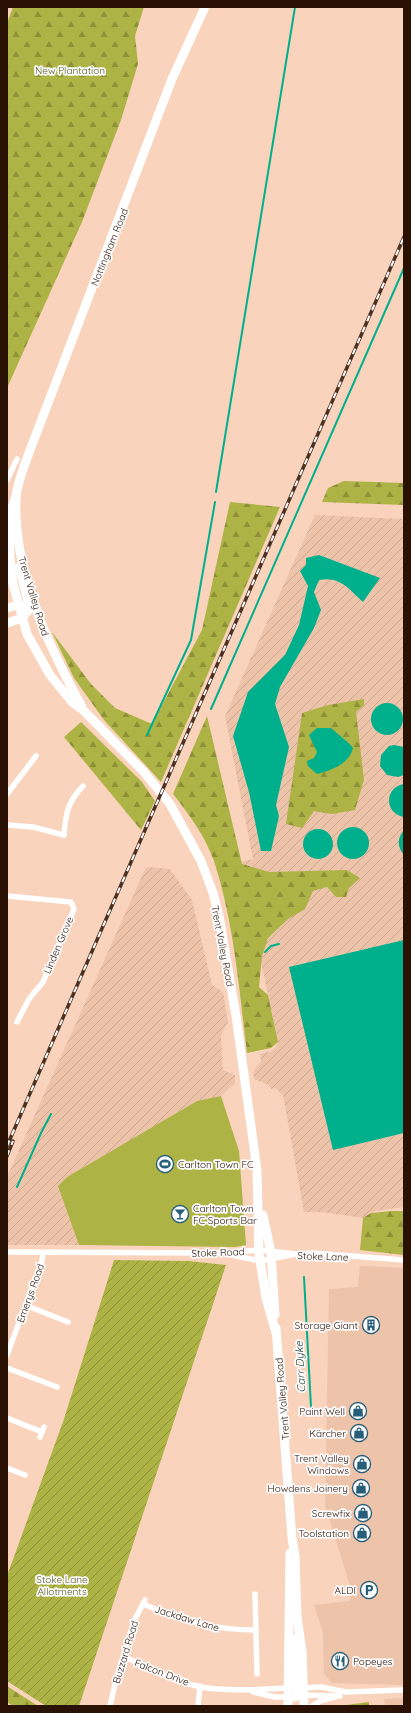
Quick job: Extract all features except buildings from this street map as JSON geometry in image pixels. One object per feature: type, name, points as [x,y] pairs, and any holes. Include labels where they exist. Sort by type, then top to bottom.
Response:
[{"type":"main road","name":"Nottingham Road","points":[[17,493],[26,458],[172,79],[205,7]]},
{"type":"main road","name":"Trent Valley Road","points":[[17,493],[20,550],[38,615],[61,668],[84,711]]},
{"type":"main road","name":"Trent Valley Road","points":[[17,493],[9,517],[10,557],[13,584],[27,634],[50,675],[72,702],[84,711],[158,787],[170,804],[201,861],[213,893],[219,916],[236,1016],[257,1170],[260,1261],[266,1298],[276,1333]]},
{"type":"main road","points":[[20,550],[18,557],[21,581],[30,608]]},
{"type":"main road","points":[[7,608],[18,605],[30,608],[38,615]]},
{"type":"main road","points":[[7,623],[22,618],[30,608]]},
{"type":"main road","name":"Trent Valley Road","points":[[259,1198],[272,1260],[276,1333],[292,1538],[295,1556],[298,1629],[302,1651],[295,1696]]},
{"type":"main road","name":"Trent Valley Road","points":[[292,1538],[290,1556],[295,1696],[304,1706]]},
{"type":"street","points":[[7,480],[17,459]]},
{"type":"street","points":[[7,794],[36,756]]},
{"type":"street","points":[[7,825],[33,827],[64,835],[67,810],[72,798],[83,786]]},
{"type":"street","name":"Linden Grove","points":[[7,896],[71,902],[74,909],[43,982],[29,998],[17,1022]]},
{"type":"street","name":"Stoke Road","points":[[43,1253],[219,1253],[270,1250],[296,1254]]},
{"type":"street","points":[[7,1252],[43,1253]]},
{"type":"street","name":"Emerys Road","points":[[7,1354],[42,1261],[43,1253]]},
{"type":"street","name":"Stoke Lane","points":[[219,1253],[260,1261],[272,1260],[296,1254],[404,1260]]},
{"type":"street","points":[[25,1305],[68,1322]]},
{"type":"street","points":[[7,1368],[57,1387]]},
{"type":"street","points":[[7,1418],[42,1432]]},
{"type":"street","points":[[7,1468],[25,1475]]},
{"type":"street","points":[[255,1594],[257,1674]]},
{"type":"street","name":"Jackdaw Lane","points":[[144,1602],[157,1611],[209,1627],[227,1630],[256,1630]]},
{"type":"street","name":"Buzzard Road","points":[[110,1706],[116,1680],[124,1658],[134,1621],[144,1602]]},
{"type":"street","name":"Falcon Drive","points":[[124,1658],[175,1679],[200,1686],[295,1696]]},
{"type":"street","points":[[198,1706],[200,1686]]},
{"type":"street","points":[[295,1696],[321,1687],[346,1692],[404,1690]]},
{"type":"street","name":"Falcon Drive","points":[[249,1691],[275,1698],[295,1696]]},
{"type":"street","points":[[312,1706],[320,1701],[340,1696],[346,1692]]},
{"type":"street","points":[[295,1696],[340,1696]]},
{"type":"shaded area","points":[[315,515],[404,519],[404,1207],[375,1211],[363,1218],[322,1212],[304,1212],[283,1095],[275,1088],[271,1089],[269,1085],[254,1079],[253,1072],[261,1061],[260,1054],[271,1051],[276,1047],[278,1042],[240,862],[253,859],[225,716]]},
{"type":"shaded area","points":[[146,867],[170,869],[192,900],[212,985],[223,992],[228,1022],[221,1035],[223,1070],[235,1075],[235,1083],[221,1096],[197,1101],[67,1177],[59,1186],[79,1245],[7,1245],[7,1177]]},
{"type":"shaded area","points":[[360,1266],[404,1268],[404,1685],[332,1683],[324,1674],[323,1633],[314,1605],[350,1601],[350,1586],[325,1505],[329,1289],[358,1287]]},
{"type":"shaded area","points":[[404,1698],[404,1706],[385,1706],[384,1699]]},
{"type":"green space","name":"New Plantation","points":[[13,7],[144,7],[135,36],[138,64],[121,120],[82,222],[7,388],[7,23]]},
{"type":"green space","points":[[344,481],[404,483],[404,505],[322,502],[328,488]]},
{"type":"green space","points":[[230,502],[280,507],[161,782],[104,720],[74,678],[52,632],[91,684],[115,708],[152,724],[202,630]]},
{"type":"green space","points":[[364,699],[364,705],[356,712],[364,780],[355,810],[332,814],[314,811],[302,828],[286,824],[302,713],[328,705]]},
{"type":"green space","points":[[207,716],[242,864],[269,872],[347,870],[360,878],[349,888],[346,897],[336,897],[327,887],[313,891],[305,909],[288,919],[268,938],[262,956],[259,987],[268,995],[278,1042],[271,1048],[247,1053],[235,956],[221,884],[214,861],[206,843],[191,817],[173,794]]},
{"type":"green space","points":[[81,722],[142,782],[155,801],[141,830],[64,737]]},
{"type":"green space","name":"Carlton Town FC","points":[[221,1096],[239,1151],[246,1245],[235,1247],[79,1245],[58,1186],[67,1177],[197,1101]]},
{"type":"green space","points":[[404,1211],[404,1255],[360,1250],[363,1218],[371,1213]]},
{"type":"green space","name":"Stoke Lane Allotments","points":[[114,1260],[189,1261],[226,1265],[79,1706],[46,1706],[7,1681],[7,1576],[64,1419]]},
{"type":"green space","points":[[7,1686],[38,1706],[13,1706],[7,1702]]},
{"type":"green space","points":[[369,1702],[369,1706],[338,1706]]},
{"type":"water","points":[[319,555],[380,578],[363,602],[348,588],[338,582],[326,579],[319,580],[314,592],[321,610],[314,628],[280,687],[275,704],[289,747],[276,805],[279,816],[271,851],[261,851],[249,792],[233,736],[248,692],[285,655],[299,625],[308,586],[300,571],[306,565],[306,558]]},
{"type":"water","points":[[390,703],[396,705],[401,710],[403,719],[401,728],[396,733],[384,735],[378,733],[373,728],[371,716],[373,710],[378,705]]},
{"type":"water","points":[[317,728],[331,728],[353,748],[348,758],[339,766],[317,774],[308,766],[307,761],[314,758],[317,752],[309,735]]},
{"type":"water","points":[[394,745],[404,747],[404,775],[398,777],[387,775],[380,766],[381,755],[389,746]]},
{"type":"water","points":[[404,784],[404,817],[397,815],[393,811],[389,800],[393,790],[397,786]]},
{"type":"water","points":[[353,827],[364,832],[369,843],[364,854],[353,859],[342,854],[337,843],[342,832]]},
{"type":"water","points":[[318,829],[329,833],[333,844],[329,855],[318,859],[307,855],[303,844],[307,833]]},
{"type":"water","points":[[404,830],[404,855],[399,846],[399,839]]},
{"type":"water","points":[[404,940],[404,1133],[333,1150],[289,967]]},
{"type":"waterway","points":[[216,492],[295,7]]},
{"type":"waterway","points":[[211,709],[404,268]]},
{"type":"waterway","points":[[147,735],[191,640],[215,502]]},
{"type":"waterway","points":[[265,952],[271,946],[279,944]]},
{"type":"waterway","points":[[17,1187],[51,1114]]},
{"type":"waterway","name":"Carr Dyke","points":[[304,1277],[311,1407]]},
{"type":"railway","points":[[7,1146],[404,237]]},
{"type":"railway","points":[[7,1156],[13,1141]]},
{"type":"place","name":"Carlton Town FC","points":[[165,1164]]},
{"type":"place","name":"Carlton Town FC Sports Bar","points":[[180,1214]]},
{"type":"place","name":"Storage Giant","points":[[371,1325]]},
{"type":"place","name":"Paint Well","points":[[358,1411]]},
{"type":"place","name":"Kärcher","points":[[359,1433]]},
{"type":"place","name":"Trent Valley Windows","points":[[362,1464]]},
{"type":"place","name":"Howdens Joinery","points":[[361,1488]]},
{"type":"place","name":"Screwfix","points":[[363,1513]]},
{"type":"place","name":"Toolstation","points":[[362,1533]]},
{"type":"place","name":"ALDI","points":[[369,1590]]},
{"type":"place","name":"Popeyes","points":[[340,1661]]}]
